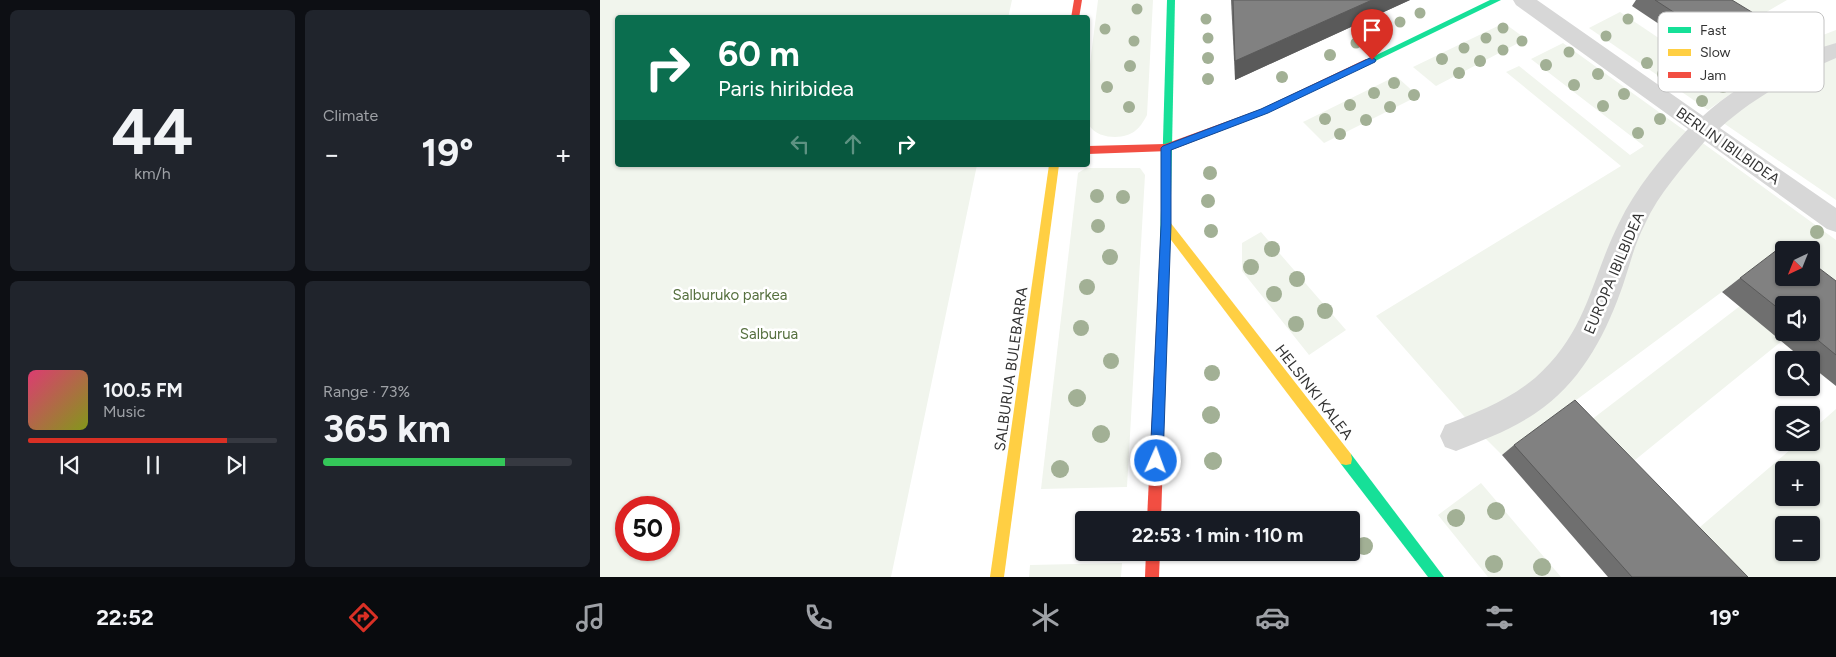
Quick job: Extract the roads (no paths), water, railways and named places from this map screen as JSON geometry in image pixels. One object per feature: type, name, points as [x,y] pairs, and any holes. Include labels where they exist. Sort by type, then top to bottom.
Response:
[{"type":"main road","points":[[1076,15],[1078,0]]},
{"type":"main road","points":[[1154,511],[1166,225],[1166,148],[1171,0]]},
{"type":"main road","points":[[1090,150],[1166,148],[1264,111],[1497,0]]},
{"type":"main road","name":"SALBURUA BULEBARRA","points":[[997,577],[1054,167]]},
{"type":"main road","name":"HELSINKI KALEA","points":[[1166,225],[1437,577]]},
{"type":"main road","points":[[1152,577],[1153,561]]},
{"type":"street","name":"BERLIN IBILBIDEA","points":[[1522,0],[1836,222]]},
{"type":"street","name":"EUROPA IBILBIDEA","points":[[1824,55],[1836,50]]},
{"type":"street","name":"EUROPA IBILBIDEA","points":[[1456,436],[1533,397],[1578,352],[1606,296],[1621,249],[1635,217],[1657,181],[1718,114],[1749,92]]},
{"type":"park label","name":"Salburuko parkea","points":[[730,295]]},
{"type":"park label","name":"Salburua","points":[[769,334]]}]
